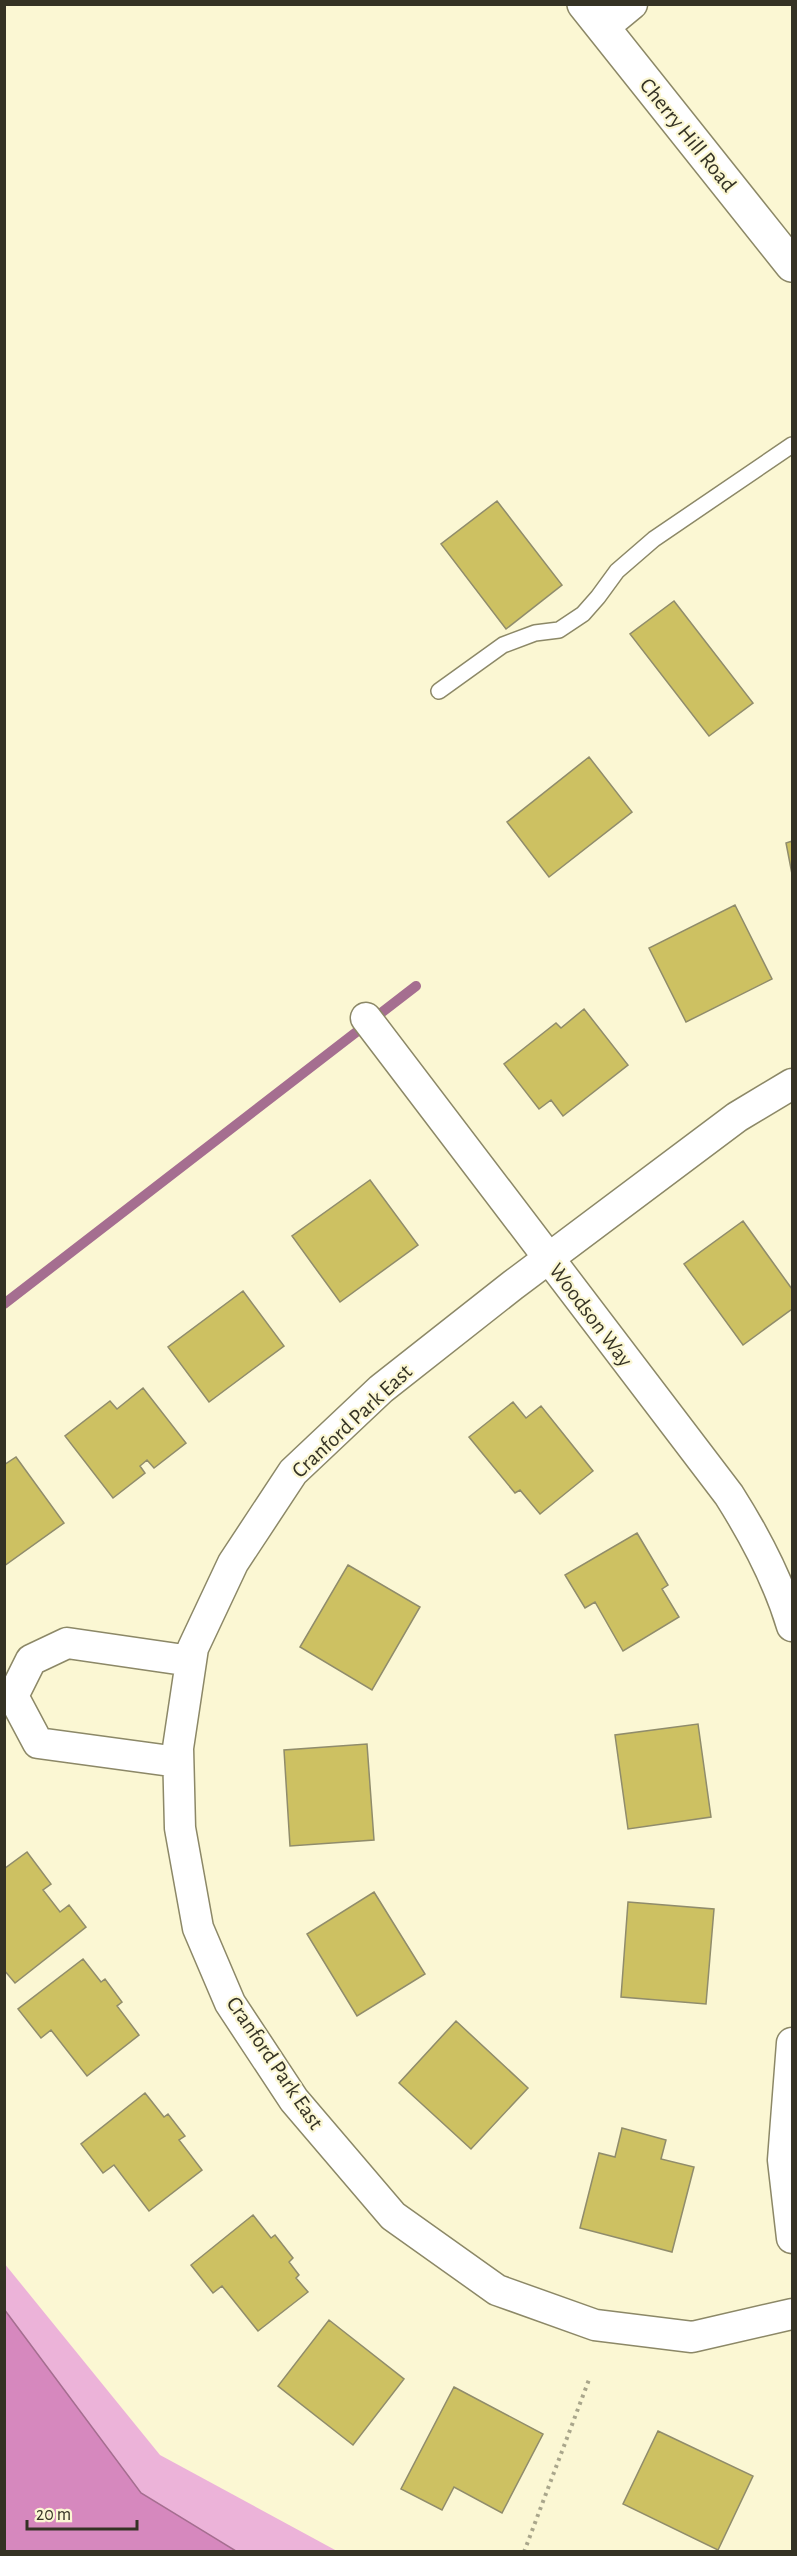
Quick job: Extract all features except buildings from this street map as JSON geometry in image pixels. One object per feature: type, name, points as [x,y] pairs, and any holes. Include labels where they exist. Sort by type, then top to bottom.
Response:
[{"type":"main road","name":"Cherry Hill Road","points":[[594,16],[792,265]]},
{"type":"street","points":[[594,16],[632,4]]},
{"type":"street","name":"Woodson Way","points":[[366,1018],[729,1495],[772,1571],[792,1626]]},
{"type":"street","name":"Cranford Park East","points":[[792,1084],[737,1117],[547,1258],[381,1389],[293,1472],[232,1563],[193,1647],[178,1748],[180,1828],[198,1928],[230,2003],[294,2100],[393,2216],[497,2290],[595,2325],[692,2337],[792,2314]]},
{"type":"street","points":[[178,1762],[38,1743],[13,1696],[31,1660],[67,1643],[191,1661]]},
{"type":"street","points":[[792,2043],[783,2160],[792,2238]]},
{"type":"lane","points":[[439,691],[503,645],[535,633],[559,630],[583,614],[617,571],[654,539],[792,445]]},
{"type":"path","points":[[524,2552],[590,2377]]},
{"type":"shaded area","points":[[4,2263],[160,2455],[337,2551],[5,2551]]},
{"type":"shaded area","points":[[4,2309],[141,2493],[236,2551],[5,2551]]},
{"type":"waterway","points":[[4,1304],[416,986]]}]
